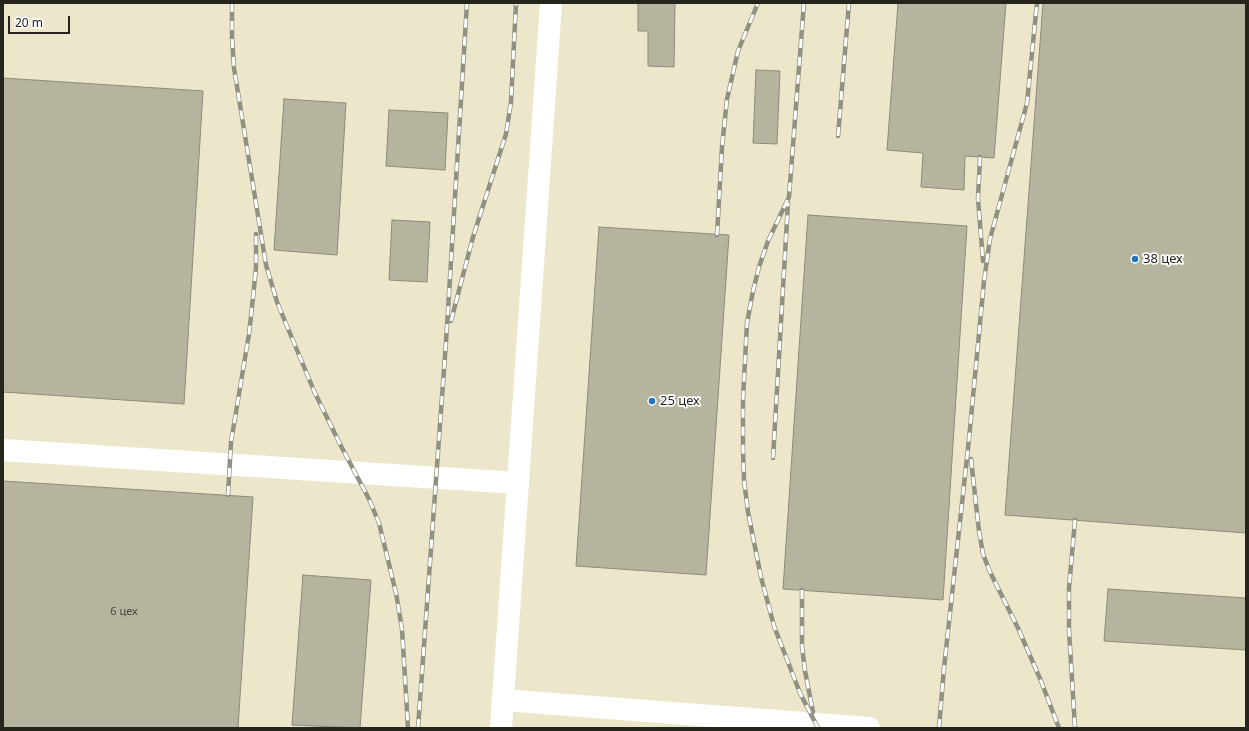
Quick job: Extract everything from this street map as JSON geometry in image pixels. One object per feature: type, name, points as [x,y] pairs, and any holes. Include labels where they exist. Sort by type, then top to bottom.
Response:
[{"type":"lane","points":[[501,728],[551,3]]},
{"type":"lane","points":[[3,450],[435,479],[518,483]]},
{"type":"lane","points":[[503,700],[869,728]]},
{"type":"shaded area","points":[[3,3],[1246,3],[1246,728],[3,728]]},
{"type":"building","points":[[638,3],[675,3],[674,67],[648,66],[648,31],[638,31]]},
{"type":"building","points":[[898,3],[1006,3],[994,158],[965,156],[964,190],[921,187],[923,153],[887,150]]},
{"type":"building","name":"38 цех","points":[[1043,3],[1246,3],[1246,533],[1005,515]]},
{"type":"building","points":[[756,70],[780,71],[777,144],[753,143]]},
{"type":"building","points":[[3,78],[203,91],[184,404],[3,392]]},
{"type":"building","points":[[284,99],[346,103],[337,255],[274,250]]},
{"type":"building","points":[[389,110],[448,113],[445,170],[386,166]]},
{"type":"building","points":[[808,215],[967,226],[943,600],[783,589]]},
{"type":"building","points":[[392,220],[430,222],[427,282],[389,280]]},
{"type":"building","name":"25 цех","points":[[599,227],[729,235],[706,575],[576,566]]},
{"type":"building","points":[[3,481],[253,497],[238,728],[3,728]]},
{"type":"building","points":[[303,575],[371,580],[360,728],[292,725]]},
{"type":"building","points":[[1108,589],[1246,598],[1246,650],[1104,641]]},
{"type":"railway","points":[[232,3],[234,68],[266,265],[277,302],[314,391],[369,499],[379,523],[396,593],[402,629],[408,728]]},
{"type":"railway","points":[[418,728],[446,342],[467,3]]},
{"type":"railway","points":[[451,321],[473,237],[506,134],[511,102],[516,3]]},
{"type":"railway","points":[[717,235],[722,147],[727,99],[738,51],[758,3]]},
{"type":"railway","points":[[804,3],[789,197],[768,241],[759,267],[747,323],[743,399],[743,449],[744,480],[748,512],[761,577],[774,626],[800,693],[818,728]]},
{"type":"railway","points":[[838,136],[849,3]]},
{"type":"railway","points":[[939,728],[984,281],[990,239],[1027,103],[1037,3]]},
{"type":"railway","points":[[980,157],[978,199],[983,261]]},
{"type":"railway","points":[[773,458],[788,203]]},
{"type":"railway","points":[[228,495],[231,442],[249,334],[253,298],[256,267],[256,234]]},
{"type":"railway","points":[[971,459],[983,554],[990,572],[1018,628],[1059,728]]},
{"type":"railway","points":[[1075,520],[1069,588],[1069,630],[1075,728]]},
{"type":"railway","points":[[802,590],[802,646],[813,712]]},
{"type":"place","name":"38 цех","points":[[1135,259]]},
{"type":"place","name":"25 цех","points":[[652,401]]}]
